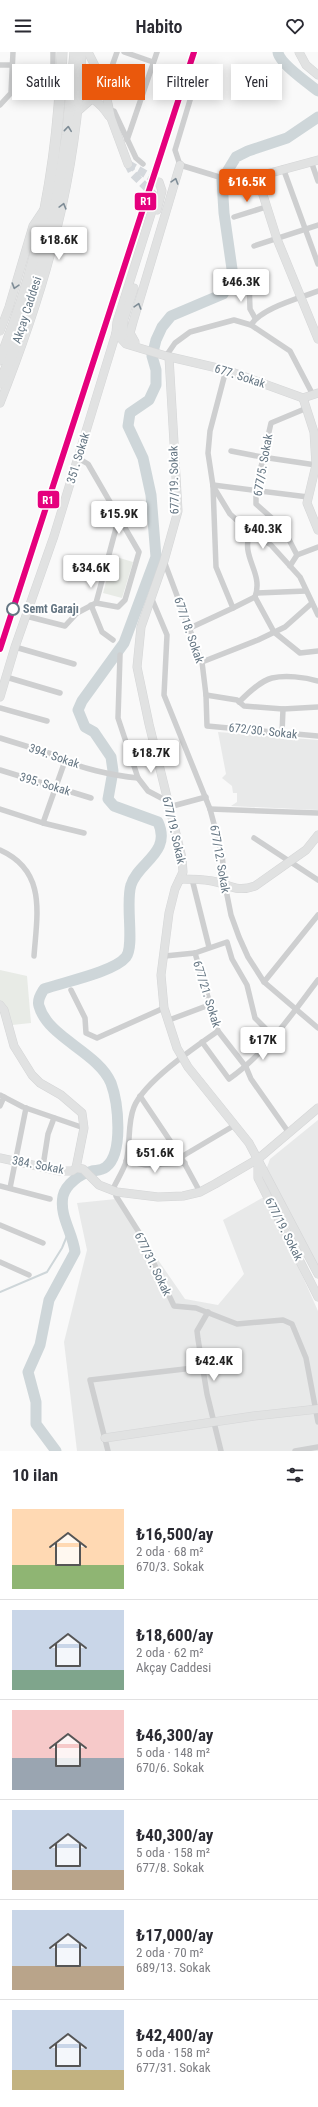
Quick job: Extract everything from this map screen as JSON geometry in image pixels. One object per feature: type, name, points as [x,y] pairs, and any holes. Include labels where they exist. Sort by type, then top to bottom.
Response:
[{"type":"highway","points":[[62,52],[62,64]]},
{"type":"highway","points":[[58,162],[76,94],[78,70],[75,52]]},
{"type":"highway","points":[[58,162],[61,100]]},
{"type":"highway","name":"Akçay Caddesi","points":[[0,360],[12,330],[29,276],[44,210],[58,162]]},
{"type":"highway","name":"Akçay Caddesi","points":[[0,384],[24,326],[36,284],[55,207],[58,162]]},
{"type":"street","points":[[12,64],[13,52]]},
{"type":"street","points":[[53,52],[53,64]]},
{"type":"street","points":[[78,70],[82,52]]},
{"type":"street","points":[[88,52],[95,64]]},
{"type":"street","points":[[113,64],[117,52]]},
{"type":"street","points":[[124,52],[153,62]]},
{"type":"street","points":[[127,140],[157,52]]},
{"type":"street","points":[[299,52],[306,66],[318,75]]},
{"type":"street","points":[[0,65],[12,65],[11,93],[0,104]]},
{"type":"street","points":[[74,70],[82,71]]},
{"type":"street","points":[[0,403],[35,311],[47,271],[69,183],[79,110],[76,94],[82,96]]},
{"type":"street","points":[[79,110],[90,100]]},
{"type":"street","points":[[94,100],[110,114]]},
{"type":"street","points":[[107,100],[110,114],[128,164]]},
{"type":"street","points":[[135,343],[130,333],[180,165],[174,150],[190,100]]},
{"type":"street","points":[[110,114],[114,111],[136,158],[143,164]]},
{"type":"street","points":[[180,165],[237,182],[314,160],[318,181]]},
{"type":"street","points":[[283,168],[304,230],[318,264]]},
{"type":"street","points":[[257,176],[277,239],[318,339]]},
{"type":"street","points":[[150,350],[135,343],[123,332],[124,320],[162,191],[159,182]]},
{"type":"street","name":"351. Sokak","points":[[0,697],[15,647],[78,458],[116,333],[155,196]]},
{"type":"street","points":[[234,217],[266,207]]},
{"type":"street","points":[[0,331],[9,307],[33,226],[44,210]]},
{"type":"street","points":[[254,246],[318,225]]},
{"type":"street","points":[[249,281],[250,309],[255,318]]},
{"type":"street","points":[[252,325],[255,318],[318,291]]},
{"type":"street","points":[[165,356],[175,343],[190,332],[234,320],[252,325],[290,351],[316,394],[303,398],[314,432],[316,465],[307,503],[318,530]]},
{"type":"street","points":[[116,333],[126,344],[150,350]]},
{"type":"street","name":"677. Sokak","points":[[150,350],[165,356],[226,370],[303,398]]},
{"type":"street","name":"677/19. Sokak","points":[[165,356],[178,511],[164,561],[141,627],[137,667],[168,804],[182,858],[183,872],[175,889],[169,913],[165,956],[161,975],[164,1008],[177,1048],[188,1067],[211,1097],[235,1124],[258,1159],[318,1274]]},
{"type":"street","points":[[226,370],[210,431],[208,453],[213,486],[216,567],[233,608]]},
{"type":"street","name":"677/5. Sokak","points":[[297,555],[283,528],[256,504],[256,489],[271,423],[307,408]]},
{"type":"street","points":[[231,450],[262,458],[316,465]]},
{"type":"street","points":[[26,616],[65,626],[77,613],[94,604],[118,607],[125,600],[139,552],[88,464],[78,458]]},
{"type":"street","points":[[213,486],[256,489],[308,498]]},
{"type":"street","points":[[213,486],[230,514],[250,532],[271,545],[300,577],[318,615]]},
{"type":"street","points":[[113,640],[102,632],[94,604],[119,517]]},
{"type":"street","points":[[250,532],[246,546],[258,583],[256,595],[274,632],[300,653],[318,651]]},
{"type":"street","points":[[290,566],[297,555],[318,547]]},
{"type":"street","name":"677/18. Sokak","points":[[164,561],[202,662],[206,695],[207,726]]},
{"type":"street","points":[[190,628],[233,608],[256,595],[306,591]]},
{"type":"street","name":"677/12. Sokak","points":[[151,597],[167,635],[164,695],[210,809],[222,854],[225,885],[231,915],[239,937],[248,957],[264,982],[318,1028]]},
{"type":"street","points":[[202,662],[274,632],[294,620],[312,603]]},
{"type":"street","points":[[15,647],[74,664]]},
{"type":"street","points":[[120,655],[118,718],[138,778],[148,791],[168,804],[206,797]]},
{"type":"street","points":[[6,677],[60,693]]},
{"type":"street","points":[[240,702],[250,692],[271,678],[304,678],[318,682]]},
{"type":"street","points":[[206,695],[237,700],[244,706],[283,709],[318,707]]},
{"type":"street","points":[[0,708],[47,722]]},
{"type":"street","points":[[282,733],[283,709]]},
{"type":"street","name":"672/30. Sokak","points":[[207,726],[318,736]]},
{"type":"street","name":"394. Sokak","points":[[0,738],[58,756],[65,761],[108,774],[138,778]]},
{"type":"street","points":[[43,823],[65,761]]},
{"type":"street","name":"395. Sokak","points":[[0,770],[91,798]]},
{"type":"street","points":[[0,809],[43,823],[84,833]]},
{"type":"street","points":[[210,809],[318,813]]},
{"type":"street","points":[[180,879],[213,881],[238,890],[256,886],[306,850],[318,835]]},
{"type":"street","points":[[254,838],[318,880]]},
{"type":"street","points":[[0,850],[11,855],[31,877],[38,901],[34,956]]},
{"type":"street","points":[[192,879],[209,947]]},
{"type":"street","points":[[264,982],[318,915]]},
{"type":"street","points":[[165,956],[195,953],[227,942],[232,959],[247,985],[254,1018],[273,1036]]},
{"type":"street","name":"677/21. Sokak","points":[[195,953],[206,986],[209,1005],[218,1031],[246,1067],[251,1079],[289,1133]]},
{"type":"street","points":[[202,1042],[229,1079],[246,1067],[296,1009],[318,980]]},
{"type":"street","points":[[72,990],[85,1018],[86,1033],[97,1038],[164,1008]]},
{"type":"street","points":[[0,1005],[3,1018],[14,1046],[32,1075],[40,1083],[61,1095],[82,1113],[84,1128],[79,1169],[99,1185],[115,1190],[158,1197],[182,1196],[200,1192],[258,1159],[318,1108]]},
{"type":"street","points":[[169,1020],[209,1005]]},
{"type":"street","points":[[115,1190],[126,1161],[131,1116],[134,1106],[140,1096],[182,1056],[218,1031]]},
{"type":"street","points":[[0,1106],[2,1096],[26,1108],[84,1128]]},
{"type":"street","points":[[140,1096],[181,1157],[200,1192]]},
{"type":"street","points":[[10,1188],[14,1160],[26,1108]]},
{"type":"street","points":[[43,1166],[48,1134],[54,1118]]},
{"type":"street","points":[[181,1157],[235,1124]]},
{"type":"street","name":"384. Sokak","points":[[0,1158],[43,1166],[60,1171],[72,1171],[79,1169]]},
{"type":"street","name":"677/19. Sokak","points":[[258,1159],[258,1178],[318,1298]]},
{"type":"street","points":[[126,1161],[146,1165],[185,1164]]},
{"type":"street","points":[[0,1186],[50,1200]]},
{"type":"street","name":"677/31. Sokak","points":[[115,1190],[116,1196],[140,1234],[174,1306],[196,1308],[237,1324],[283,1320],[292,1324],[306,1358],[318,1409]]},
{"type":"street","points":[[0,1225],[43,1243]]},
{"type":"street","points":[[0,1262],[29,1275]]},
{"type":"street","points":[[208,1312],[197,1331],[202,1367],[213,1422],[221,1451]]},
{"type":"street","points":[[108,1451],[90,1380],[202,1367]]},
{"type":"street","points":[[105,1438],[213,1422],[318,1409],[318,1422]]},
{"type":"street","points":[[295,1451],[318,1447]]},
{"type":"shaded area","points":[[113,556],[133,562],[122,598],[103,593]]},
{"type":"shaded area","points":[[218,732],[318,740],[318,810],[231,806],[237,802],[237,793],[233,793],[232,786],[222,778],[226,774]]},
{"type":"shaded area","points":[[0,970],[27,976],[31,1023],[12,1025],[0,1001]]},
{"type":"shaded area","points":[[318,1120],[318,1272],[266,1170],[270,1159]]},
{"type":"shaded area","points":[[264,1197],[281,1228],[318,1311],[318,1451],[77,1451],[64,1342],[87,1250],[77,1203],[116,1199],[185,1299],[218,1305],[244,1274],[223,1220]]},
{"type":"waterway","points":[[278,52],[283,62],[318,91]]},
{"type":"waterway","points":[[56,1451],[36,1424],[36,1402],[28,1372],[40,1345],[49,1300],[75,1252],[63,1211],[63,1196],[67,1187],[78,1177],[87,1172],[101,1170],[112,1160],[115,1151],[118,1127],[114,1091],[105,1072],[96,1062],[52,1027],[44,1017],[39,1006],[39,1002],[44,989],[100,972],[120,962],[126,957],[130,944],[129,893],[131,885],[135,877],[161,842],[161,833],[158,822],[114,806],[108,799],[113,771],[111,757],[94,732],[85,727],[78,710],[82,701],[124,643],[156,557],[151,495],[143,458],[128,426],[130,413],[149,400],[156,385],[156,370],[152,356],[156,340],[162,327],[171,316],[223,294],[233,276],[224,213],[222,180],[236,157],[248,151],[287,138],[318,117]]},
{"type":"waterway","points":[[0,1292],[47,1272],[62,1248],[69,1231]]},
{"type":"tunnel","points":[[128,164],[133,174],[155,196]]},
{"type":"tunnel","points":[[128,164],[159,182]]},
{"type":"transit line","name":"R1","points":[[0,649],[194,52]]},
{"type":"place","name":"Semt Garajı","points":[[13,609]]}]
